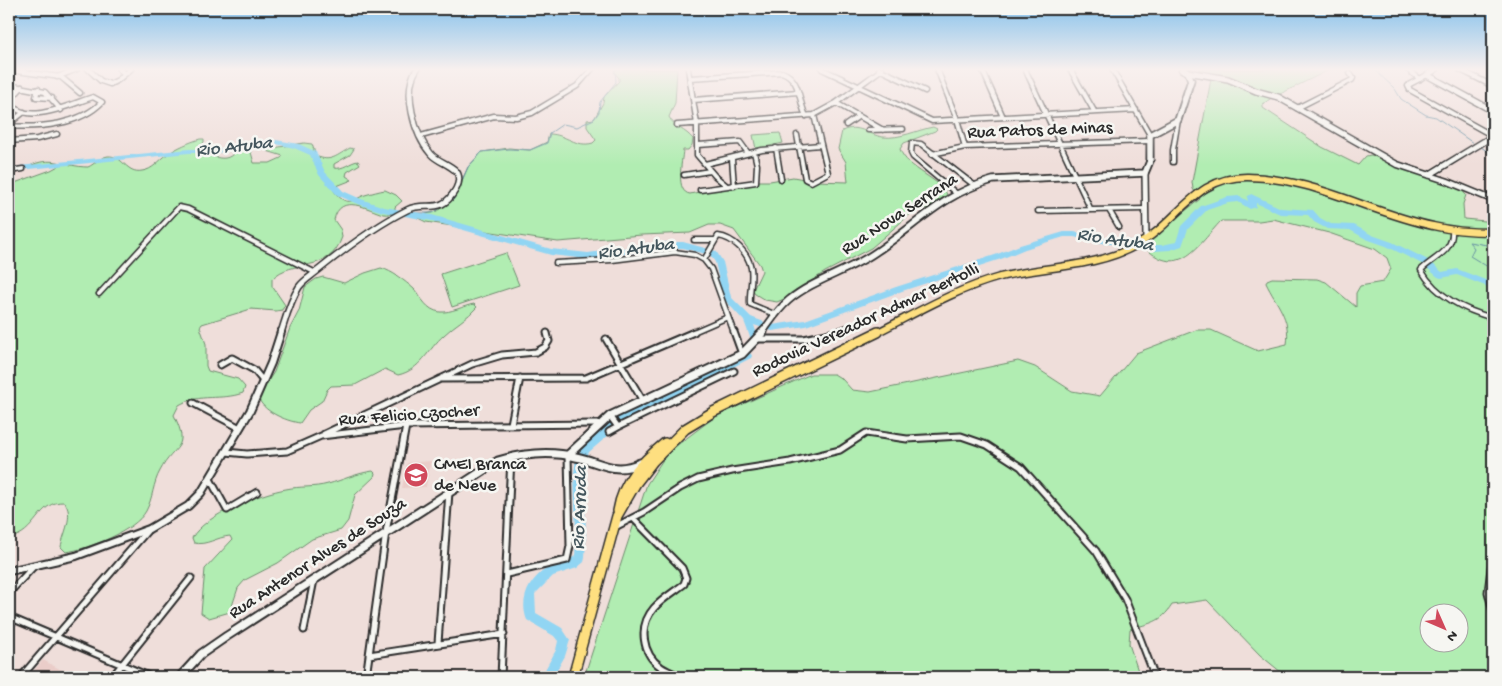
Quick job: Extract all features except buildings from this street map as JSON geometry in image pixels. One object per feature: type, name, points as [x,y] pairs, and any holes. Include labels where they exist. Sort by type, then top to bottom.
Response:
[{"type":"highway","name":"Rodovia Vereador Admar Bertolli","points":[[573,677],[617,516],[636,483],[653,461],[685,429],[713,412],[979,284],[1032,270],[1092,259],[1140,243],[1192,195],[1209,185],[1243,177],[1281,180],[1309,186],[1419,221],[1452,229],[1493,232]]},
{"type":"highway","points":[[617,516],[622,493],[628,480],[640,463],[685,429]]},
{"type":"main road","points":[[1145,173],[1150,161],[1149,138],[1178,120],[1184,101]]},
{"type":"main road","name":"Rua Nova Serrana","points":[[758,340],[773,316],[790,299],[872,254],[921,216],[974,186],[993,180],[1145,173]]},
{"type":"main road","points":[[568,455],[583,442],[597,424],[610,416],[742,354],[758,340]]},
{"type":"main road","name":"Rua Antenor Alves de Souza","points":[[180,677],[201,654],[498,461],[511,457],[568,455],[622,470]]},
{"type":"main road","points":[[628,480],[622,470],[640,463]]},
{"type":"street","points":[[12,101],[11,103],[16,109],[24,112],[46,113],[61,110],[82,101]]},
{"type":"street","points":[[54,101],[61,110]]},
{"type":"street","points":[[9,125],[30,127],[56,123],[92,110],[101,101]]},
{"type":"street","points":[[9,571],[76,556],[149,528],[188,506],[201,493],[240,428],[263,381],[284,326],[294,293],[300,284],[340,253],[404,212],[443,204],[454,194],[458,183],[457,172],[431,154],[414,125],[410,101]]},
{"type":"street","points":[[421,136],[491,116],[520,117],[532,113],[553,101]]},
{"type":"street","points":[[693,101],[697,124],[697,155],[710,171],[727,186]]},
{"type":"street","points":[[801,101],[806,116]]},
{"type":"street","points":[[677,125],[814,115],[839,101]]},
{"type":"street","points":[[888,101],[928,120],[1136,110]]},
{"type":"street","points":[[950,101],[965,147]]},
{"type":"street","points":[[996,101],[1003,117]]},
{"type":"street","points":[[1041,101],[1091,210]]},
{"type":"street","points":[[1088,101],[1094,112]]},
{"type":"street","points":[[1131,101],[1149,138]]},
{"type":"street","points":[[1285,101],[1396,164],[1493,200]]},
{"type":"street","points":[[1296,108],[1310,101]]},
{"type":"street","points":[[1427,101],[1493,136]]},
{"type":"street","points":[[1474,101],[1493,111]]},
{"type":"street","points":[[836,103],[883,130]]},
{"type":"street","points":[[9,125],[24,112]]},
{"type":"street","points":[[797,135],[805,179],[811,182],[822,178],[828,173],[814,115]]},
{"type":"street","points":[[846,125],[859,116]]},
{"type":"street","points":[[1173,162],[1171,147],[1178,131],[1178,120]]},
{"type":"street","points":[[868,130],[903,129]]},
{"type":"street","points":[[9,141],[37,139],[57,134]]},
{"type":"street","points":[[1429,175],[1493,136]]},
{"type":"street","name":"Rua Patos de Minas","points":[[932,154],[965,147],[1061,144],[1149,138]]},
{"type":"street","points":[[698,146],[740,142],[748,153]]},
{"type":"street","points":[[957,194],[914,158],[911,153],[912,143],[921,144],[974,186]]},
{"type":"street","points":[[705,164],[776,148],[820,145]]},
{"type":"street","points":[[776,148],[781,179]]},
{"type":"street","points":[[700,190],[756,182],[754,152]]},
{"type":"street","points":[[732,159],[734,186]]},
{"type":"street","points":[[9,171],[23,169]]},
{"type":"street","points":[[684,175],[710,171]]},
{"type":"street","points":[[1140,243],[1145,209],[1145,173]]},
{"type":"street","points":[[99,294],[179,207],[188,209],[314,272]]},
{"type":"street","points":[[1038,211],[1145,209]]},
{"type":"street","points":[[1109,210],[1120,227]]},
{"type":"street","points":[[1452,229],[1453,235],[1448,248],[1421,270],[1450,302],[1469,311],[1493,318]]},
{"type":"street","points":[[694,240],[714,240],[721,236],[735,243],[748,260],[751,268],[750,304],[773,316]]},
{"type":"street","points":[[704,260],[714,240]]},
{"type":"street","points":[[556,263],[612,260],[675,252],[695,255],[704,260],[713,274],[742,354]]},
{"type":"street","points":[[440,379],[586,378],[728,317]]},
{"type":"street","points":[[758,340],[801,339],[835,333],[848,326]]},
{"type":"street","points":[[321,436],[472,364],[502,355],[536,352],[545,347],[549,341],[547,333]]},
{"type":"street","points":[[606,339],[643,400]]},
{"type":"street","points":[[220,365],[232,358],[256,369],[263,381]]},
{"type":"street","points":[[609,432],[734,371]]},
{"type":"street","points":[[511,424],[520,378]]},
{"type":"street","points":[[193,403],[240,428]]},
{"type":"street","points":[[610,416],[618,427]]},
{"type":"street","name":"Rua Felicio Czocher","points":[[226,452],[247,454],[287,451],[321,436],[406,426],[597,424]]},
{"type":"street","points":[[366,677],[386,532],[406,426]]},
{"type":"street","points":[[614,528],[698,479],[732,471],[790,462],[840,450],[866,433],[907,439],[961,436],[987,445],[1021,467],[1096,551],[1125,599],[1156,677]]},
{"type":"street","points":[[508,574],[567,560],[570,546],[568,455]]},
{"type":"street","points":[[501,677],[508,574],[511,457]]},
{"type":"street","points":[[210,479],[227,510],[257,492]]},
{"type":"street","points":[[438,643],[449,492]]},
{"type":"street","points":[[633,518],[682,568],[686,578],[684,584],[652,610],[646,618],[644,628],[645,646],[650,658],[662,668],[682,677]]},
{"type":"street","points":[[20,677],[149,528]]},
{"type":"street","points":[[1492,561],[1488,592],[1493,611]]},
{"type":"street","points":[[9,593],[33,567]]},
{"type":"street","points":[[112,677],[191,578]]},
{"type":"street","points":[[304,630],[314,579]]},
{"type":"street","points":[[9,617],[151,677]]},
{"type":"street","points":[[369,655],[504,634]]},
{"type":"shaded area","name":"CMEI Branca de Neve","points":[[431,461],[426,487],[402,488],[407,463]]},
{"type":"shaded area","points":[[43,660],[65,672],[60,677],[29,677]]},
{"type":"green space","points":[[603,101],[675,101],[669,117],[693,139],[692,145],[688,150],[683,150],[681,169],[682,188],[690,194],[748,181],[770,181],[793,177],[815,181],[848,182],[846,162],[838,149],[842,131],[853,128],[878,136],[889,137],[902,136],[933,127],[937,129],[904,143],[900,149],[909,163],[939,184],[947,195],[927,208],[914,211],[871,248],[825,272],[777,302],[765,300],[755,294],[753,290],[762,271],[760,265],[734,230],[720,225],[709,225],[690,233],[558,242],[426,222],[416,217],[437,211],[454,198],[468,167],[482,152],[509,148],[530,150],[547,142],[549,134],[561,136],[581,144],[593,143],[596,140],[587,127],[587,120],[594,119]]},
{"type":"green space","points":[[1207,101],[1267,101],[1263,104],[1263,108],[1322,147],[1358,165],[1366,156],[1371,155],[1461,189],[1466,195],[1463,204],[1464,219],[1485,221],[1493,219],[1493,677],[1287,677],[1260,655],[1207,600],[1172,605],[1164,616],[1159,619],[1130,629],[1129,644],[1140,677],[584,677],[647,484],[668,452],[716,416],[811,374],[834,374],[842,379],[852,390],[870,392],[1018,361],[1035,367],[1072,391],[1100,396],[1136,353],[1196,330],[1211,330],[1258,351],[1287,344],[1288,335],[1285,319],[1266,283],[1267,280],[1272,278],[1317,279],[1326,282],[1356,307],[1356,293],[1360,286],[1383,282],[1391,269],[1387,258],[1375,249],[1329,233],[1273,219],[1221,221],[1188,256],[1168,261],[1157,257],[1145,248],[1144,244],[1200,199],[1193,189],[1192,182]]},
{"type":"green space","points":[[780,133],[783,143],[756,149],[753,135]]},
{"type":"green space","points":[[200,139],[204,139],[204,142],[199,150],[220,158],[232,155],[240,145],[249,145],[254,163],[270,163],[283,156],[267,151],[267,149],[304,143],[312,144],[316,156],[326,159],[334,157],[350,148],[354,149],[350,155],[334,164],[334,168],[340,168],[358,161],[360,164],[347,172],[346,176],[352,180],[334,187],[334,191],[342,200],[350,201],[385,190],[396,195],[402,201],[395,207],[395,212],[386,214],[356,205],[342,207],[337,212],[334,220],[341,230],[342,237],[336,249],[319,262],[280,272],[272,279],[272,286],[285,305],[282,310],[251,309],[202,324],[200,327],[206,344],[206,366],[208,371],[238,379],[245,387],[243,393],[227,397],[195,399],[179,405],[174,415],[179,426],[181,441],[165,462],[158,476],[146,511],[122,532],[98,543],[66,552],[61,547],[68,518],[67,507],[64,502],[55,503],[48,507],[26,531],[9,538],[9,185],[51,170],[64,163],[88,167],[102,158],[113,156],[132,170],[142,171],[153,167],[175,150]]},
{"type":"green space","points":[[51,161],[63,163],[28,167],[36,163]]},
{"type":"green space","points":[[506,253],[519,285],[452,307],[441,274]]},
{"type":"green space","points":[[381,268],[407,283],[435,311],[448,311],[474,304],[477,307],[444,335],[413,369],[398,375],[385,369],[355,385],[331,386],[322,401],[309,410],[300,423],[281,418],[269,411],[258,396],[274,372],[290,328],[299,311],[305,287],[316,279],[323,277],[344,283]]},
{"type":"green space","points":[[373,471],[375,473],[374,477],[355,495],[348,521],[341,530],[312,539],[278,563],[245,580],[238,588],[230,612],[209,618],[201,613],[205,569],[232,540],[230,536],[198,544],[194,543],[192,538],[198,529],[220,513],[262,495],[291,488],[323,485]]},
{"type":"waterway","points":[[407,213],[433,213],[454,199],[468,167],[482,152],[509,149],[530,150],[547,143],[550,133],[563,124],[577,127],[594,119],[599,112],[601,101]]},
{"type":"waterway","points":[[1404,101],[1426,115],[1436,117],[1473,143]]},
{"type":"waterway","name":"Rio Atuba","points":[[9,169],[189,151],[217,151],[276,142],[296,146],[313,154],[322,173],[340,193],[383,209],[432,218],[551,252],[588,256],[668,245],[683,245],[713,253],[719,262],[727,298],[748,319]]},
{"type":"waterway","points":[[1481,147],[1493,155]]},
{"type":"waterway","name":"Rio Atuba","points":[[748,319],[772,328],[806,323],[1045,239],[1064,235],[1070,234],[1096,240],[1119,241],[1149,248],[1170,247],[1179,244],[1184,228],[1204,208],[1227,200],[1239,199],[1250,206],[1253,205],[1251,197],[1280,211],[1310,212],[1317,220],[1330,227],[1351,227],[1425,262]]},
{"type":"waterway","points":[[1493,246],[1469,242],[1474,248],[1470,256],[1493,270]]},
{"type":"waterway","name":"Rio Atuba","points":[[1430,266],[1441,275],[1457,272],[1493,286]]},
{"type":"waterway","name":"Rio Arruda","points":[[748,319],[753,335]]},
{"type":"waterway","name":"Rio Arruda","points":[[547,677],[561,652],[564,640],[558,632],[531,616],[530,594],[533,588],[550,572],[573,564],[580,558],[579,472],[581,459],[586,449],[621,419],[748,356]]},
{"type":"place","name":"CMEI Branca de Neve","points":[[416,475]]}]
